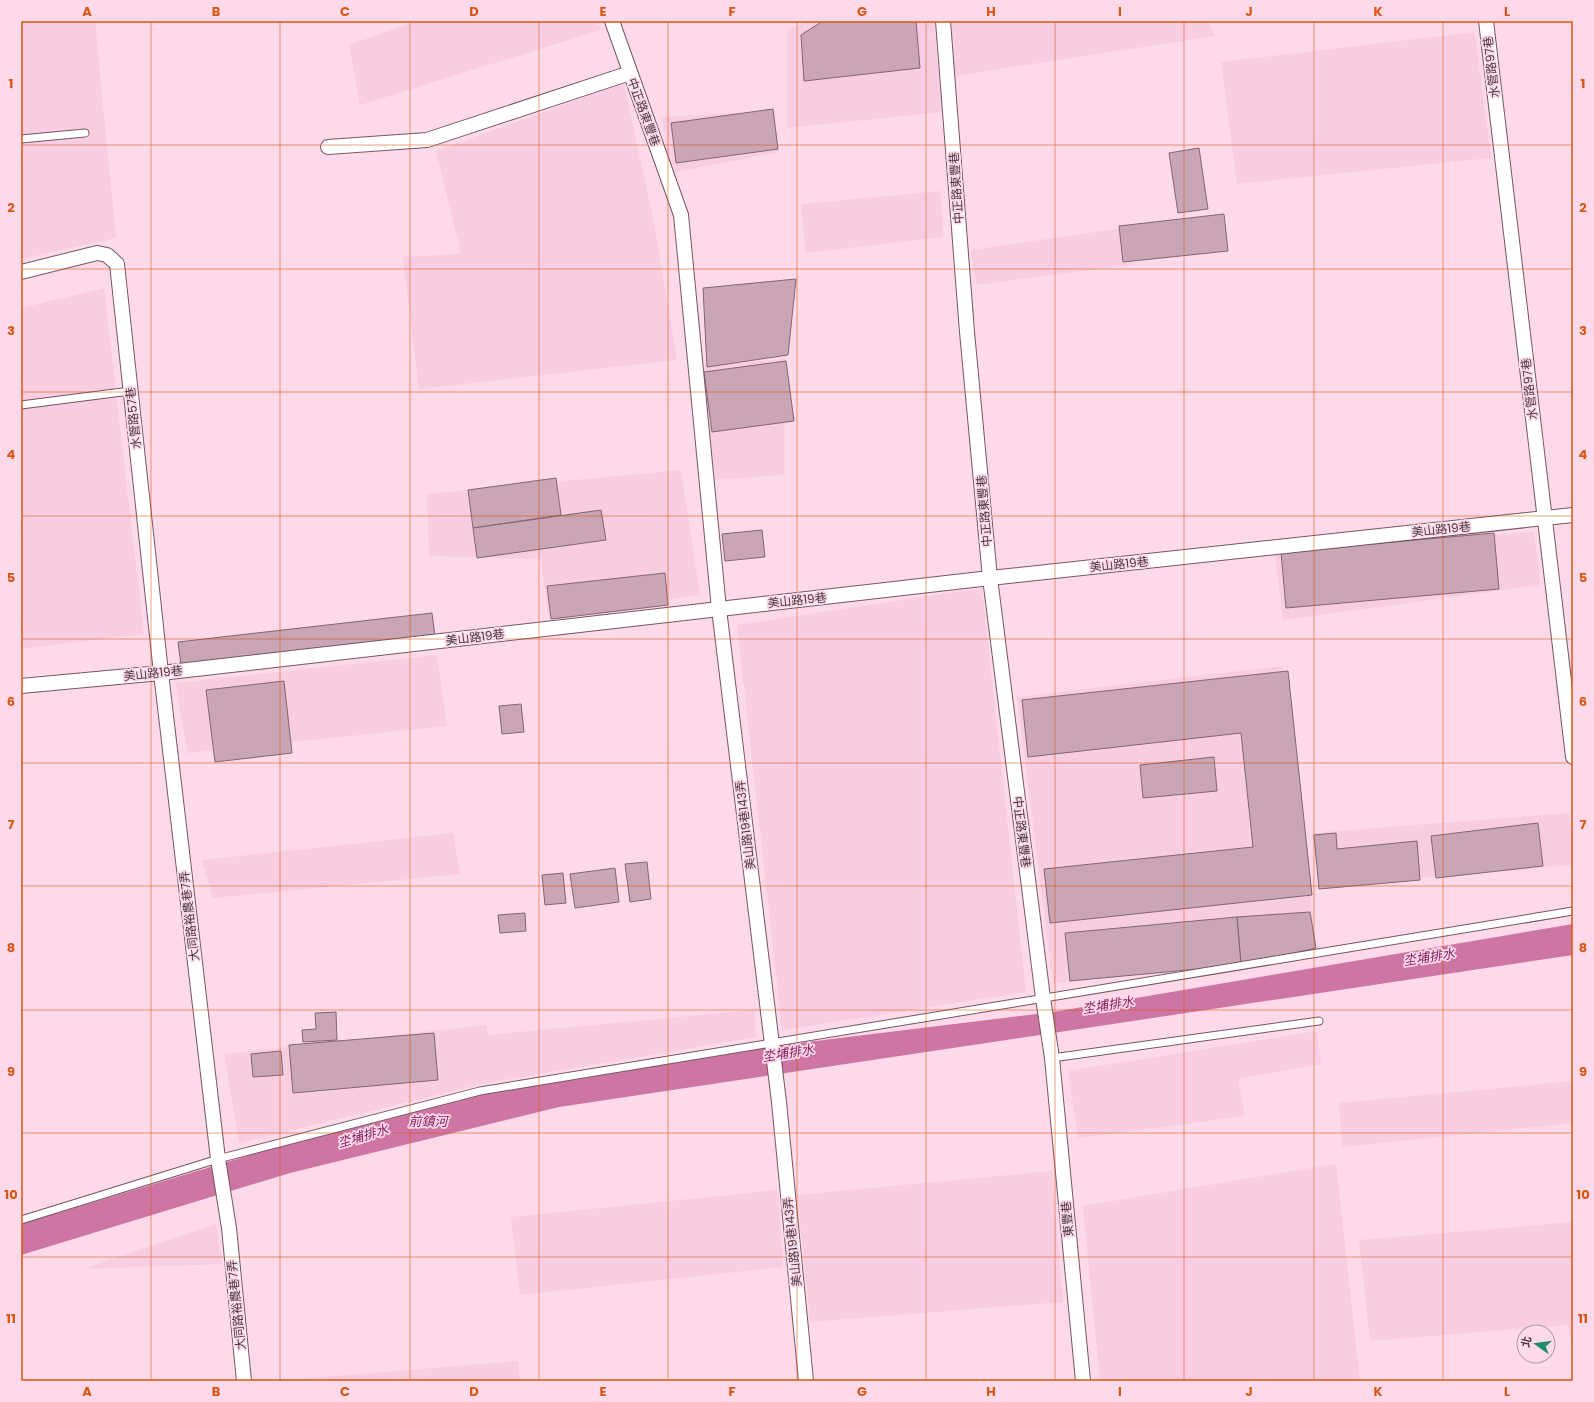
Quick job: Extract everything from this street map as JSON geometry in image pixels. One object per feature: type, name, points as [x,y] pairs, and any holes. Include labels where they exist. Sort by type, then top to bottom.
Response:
[{"type":"street","name":"中正路東豐巷","points":[[612,21],[681,215],[718,609]]},
{"type":"street","name":"中正路東豐巷","points":[[943,21],[967,332],[990,578],[1042,998],[1052,1058]]},
{"type":"street","name":"水管路97巷","points":[[1486,21],[1573,757]]},
{"type":"street","points":[[328,147],[427,140],[630,72]]},
{"type":"street","name":"水管路57巷","points":[[21,272],[97,253],[107,255],[117,264],[161,673]]},
{"type":"street","name":"美山路19巷","points":[[21,686],[161,673],[990,578],[1573,514]]},
{"type":"street","name":"美山路19巷143弄","points":[[718,609],[779,1102],[806,1381]]},
{"type":"street","name":"大同路裕農巷7弄","points":[[161,673],[218,1159],[229,1228],[244,1381]]},
{"type":"street","name":"東豐巷","points":[[1052,1058],[1083,1381]]},
{"type":"lane","points":[[21,139],[85,133]]},
{"type":"lane","points":[[21,405],[130,391]]},
{"type":"lane","points":[[21,1220],[218,1159],[480,1091],[1573,911]]},
{"type":"lane","points":[[1052,1058],[1319,1021]]},
{"type":"shaded area","points":[[21,21],[95,21],[116,238],[21,259]]},
{"type":"shaded area","points":[[418,21],[598,21],[601,30],[360,105],[349,45]]},
{"type":"shaded area","points":[[810,21],[934,21],[942,112],[787,128],[787,30]]},
{"type":"shaded area","points":[[951,21],[1208,21],[1215,36],[955,76]]},
{"type":"shaded area","points":[[1475,32],[1491,158],[1237,184],[1221,62]]},
{"type":"shaded area","points":[[624,83],[654,223],[677,360],[419,389],[403,257],[461,254],[436,151]]},
{"type":"shaded area","points":[[772,111],[779,152],[671,173],[662,117]]},
{"type":"shaded area","points":[[941,191],[943,237],[806,253],[801,204]]},
{"type":"shaded area","points":[[1123,228],[1130,265],[976,285],[971,250]]},
{"type":"shaded area","points":[[104,288],[144,634],[21,649],[21,308]]},
{"type":"shaded area","points":[[785,359],[784,475],[713,480],[700,366]]},
{"type":"shaded area","points":[[681,470],[700,595],[548,616],[541,559],[429,556],[427,494]]},
{"type":"shaded area","points":[[1534,532],[1540,585],[1283,620],[1275,553]]},
{"type":"shaded area","points":[[982,588],[1026,992],[782,1030],[737,625]]},
{"type":"shaded area","points":[[437,655],[447,726],[188,753],[175,683]]},
{"type":"shaded area","points":[[1283,666],[1315,935],[1053,984],[1017,697]]},
{"type":"shaded area","points":[[1569,813],[1573,842],[1573,865],[1319,886],[1312,833]]},
{"type":"shaded area","points":[[453,833],[460,874],[213,898],[202,860]]},
{"type":"shaded area","points":[[754,1010],[756,1037],[487,1083],[239,1143],[224,1054],[486,1025],[488,1035]]},
{"type":"shaded area","points":[[1317,1031],[1321,1064],[1238,1079],[1245,1116],[1078,1138],[1068,1071]]},
{"type":"shaded area","points":[[1573,1081],[1573,1123],[1342,1147],[1339,1103]]},
{"type":"shaded area","points":[[1336,1164],[1360,1381],[1100,1381],[1083,1206]]},
{"type":"shaded area","points":[[1052,1171],[1063,1302],[810,1322],[797,1195]]},
{"type":"shaded area","points":[[778,1190],[783,1267],[520,1295],[511,1217]]},
{"type":"shaded area","points":[[1573,1222],[1573,1353],[1568,1325],[1556,1326],[1556,1324],[1516,1324],[1516,1329],[1370,1341],[1359,1240]]},
{"type":"shaded area","points":[[216,1224],[222,1264],[84,1269]]},
{"type":"shaded area","points":[[518,1361],[520,1381],[272,1381]]},
{"type":"water","name":"前鎮河","points":[[1573,924],[1573,955],[559,1107],[290,1173],[21,1255],[21,1224],[420,1104],[717,1053],[1053,1012]]},
{"type":"building","points":[[823,21],[916,21],[920,68],[804,81],[801,35]]},
{"type":"building","points":[[773,109],[778,149],[676,163],[671,123]]},
{"type":"building","points":[[1199,148],[1208,209],[1178,213],[1169,153]]},
{"type":"building","points":[[1224,214],[1228,251],[1123,262],[1119,226]]},
{"type":"building","points":[[796,279],[788,355],[707,367],[703,288]]},
{"type":"building","points":[[786,361],[794,421],[712,432],[704,372]]},
{"type":"building","points":[[556,478],[561,515],[473,528],[468,490]]},
{"type":"building","points":[[601,510],[606,540],[477,558],[473,528]]},
{"type":"building","points":[[762,530],[765,557],[725,561],[722,534]]},
{"type":"building","points":[[1494,533],[1499,589],[1286,608],[1281,552]]},
{"type":"building","points":[[665,573],[668,605],[551,619],[547,586]]},
{"type":"building","points":[[432,613],[435,636],[181,665],[178,642]]},
{"type":"building","points":[[1288,671],[1312,895],[1050,923],[1044,869],[1253,847],[1241,733],[1028,757],[1022,700]]},
{"type":"building","points":[[284,681],[292,753],[215,762],[206,690]]},
{"type":"building","points":[[521,704],[524,732],[502,734],[499,706]]},
{"type":"building","points":[[1214,757],[1217,791],[1143,798],[1140,765]]},
{"type":"building","points":[[1538,823],[1543,866],[1436,878],[1431,836]]},
{"type":"building","points":[[1336,833],[1337,849],[1417,841],[1420,880],[1319,889],[1314,835]]},
{"type":"building","points":[[647,862],[651,899],[630,902],[625,864]]},
{"type":"building","points":[[615,868],[619,902],[575,908],[570,874]]},
{"type":"building","points":[[563,873],[566,903],[545,905],[542,875]]},
{"type":"building","points":[[1310,912],[1316,948],[1241,965],[1237,917]]},
{"type":"building","points":[[525,913],[526,931],[500,933],[498,915]]},
{"type":"building","points":[[1237,917],[1241,965],[1070,981],[1065,933]]},
{"type":"building","points":[[336,1012],[337,1040],[303,1042],[302,1030],[316,1029],[315,1013]]},
{"type":"building","points":[[434,1033],[438,1080],[293,1093],[289,1045]]},
{"type":"building","points":[[281,1051],[283,1075],[253,1077],[251,1054]]},
{"type":"water label","name":"坔埔排水","points":[[1429,957]]},
{"type":"water label","name":"坔埔排水","points":[[1108,1005]]},
{"type":"water label","name":"坔埔排水","points":[[788,1053]]},
{"type":"water label","name":"坔埔排水","points":[[363,1136]]}]
